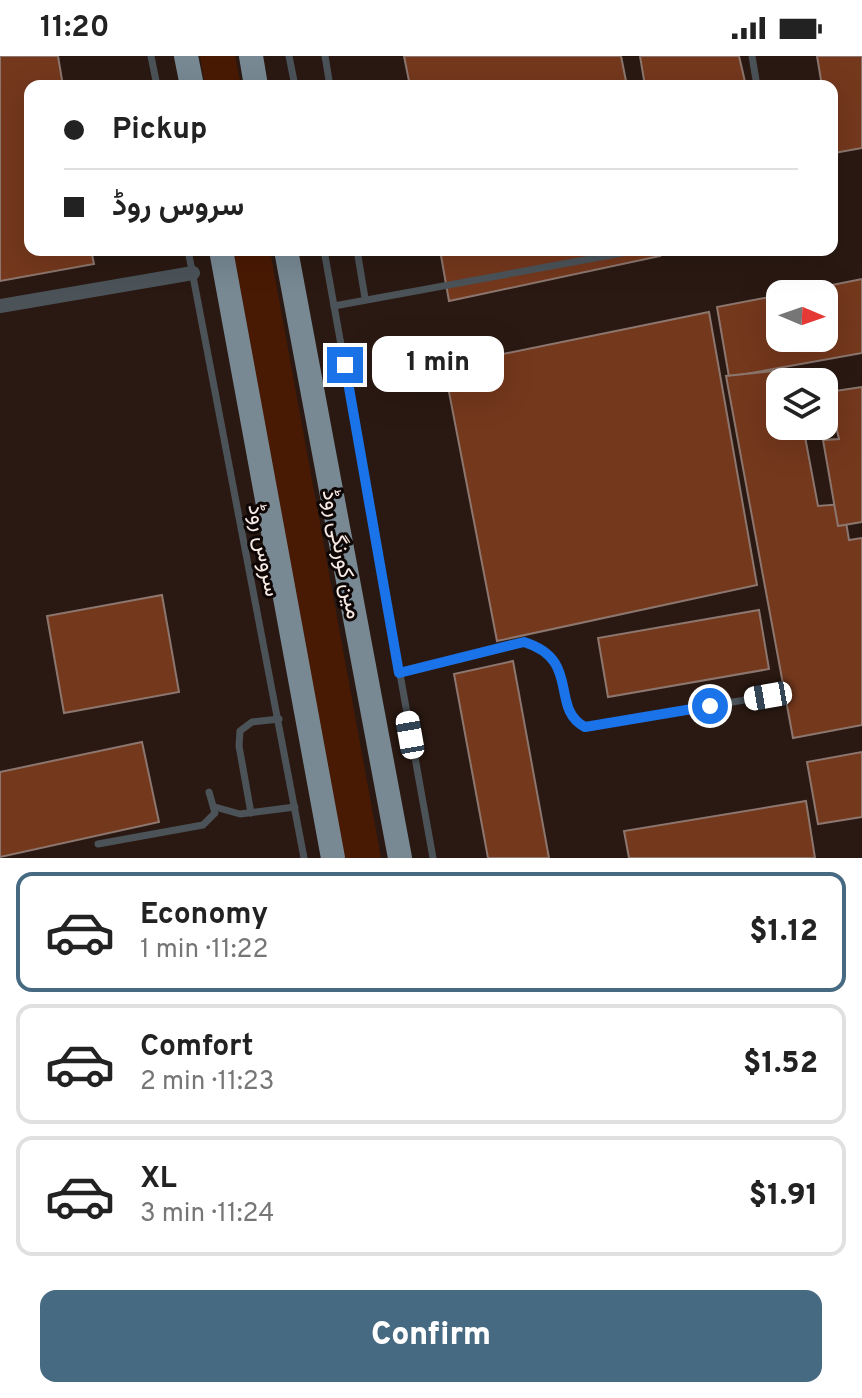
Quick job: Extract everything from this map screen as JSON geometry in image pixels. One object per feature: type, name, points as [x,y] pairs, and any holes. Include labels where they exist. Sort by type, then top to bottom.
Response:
[{"type":"main road","points":[[186,56],[191,80]]},
{"type":"main road","points":[[251,56],[255,80]]},
{"type":"main road","points":[[222,256],[333,858]]},
{"type":"main road","name":"مین کورنگی روڈ","points":[[287,256],[400,858]]},
{"type":"street","points":[[0,306],[193,273]]},
{"type":"lane","points":[[151,56],[156,80]]},
{"type":"lane","points":[[289,56],[294,80]]},
{"type":"lane","points":[[325,56],[329,80]]},
{"type":"lane","points":[[752,56],[756,80]]},
{"type":"lane","name":"سروس روڈ","points":[[189,256],[304,858]]},
{"type":"lane","points":[[325,256],[433,858]]},
{"type":"lane","points":[[358,256],[365,298]]},
{"type":"lane","points":[[334,306],[605,256]]},
{"type":"lane","points":[[399,673],[524,642],[539,647],[560,667],[570,714],[585,727],[768,696]]},
{"type":"lane","points":[[251,813],[239,746],[240,731],[252,722],[279,719]]},
{"type":"lane","points":[[98,844],[203,825],[212,819],[215,807],[209,792]]},
{"type":"lane","points":[[215,807],[251,813],[295,807]]},
{"type":"shaded area","points":[[200,56],[235,56],[240,80],[204,80]]},
{"type":"shaded area","points":[[234,256],[271,256],[381,858],[342,858]]},
{"type":"building","points":[[0,56],[58,56],[62,80],[24,80],[24,256],[92,256],[94,264],[0,281]]},
{"type":"building","points":[[404,56],[621,56],[626,80],[409,80]]},
{"type":"building","points":[[640,56],[739,56],[745,80],[644,80]]},
{"type":"building","points":[[817,56],[862,56],[862,148],[838,152],[838,80],[821,80]]},
{"type":"building","points":[[441,256],[660,256],[449,301]]},
{"type":"building","points":[[862,279],[862,353],[729,377],[717,307],[766,298],[766,352],[838,352],[838,284]]},
{"type":"building","points":[[709,312],[757,585],[497,641],[444,366]]},
{"type":"building","points":[[766,372],[766,440],[806,440],[818,506],[843,504],[849,540],[862,538],[862,725],[793,738],[726,376]]},
{"type":"building","points":[[862,387],[862,522],[838,526],[823,440],[839,439],[838,391]]},
{"type":"building","points":[[162,595],[179,692],[64,713],[47,616]]},
{"type":"building","points":[[759,610],[769,669],[608,697],[598,638]]},
{"type":"building","points":[[513,661],[549,858],[488,858],[454,674]]},
{"type":"building","points":[[142,742],[159,822],[0,857],[0,772]]},
{"type":"building","points":[[862,752],[862,817],[818,824],[807,762]]},
{"type":"building","points":[[806,801],[815,858],[629,858],[624,831]]},
{"type":"route","points":[[345,365],[399,673],[524,642],[539,647],[560,667],[570,714],[585,727],[710,706]]}]
